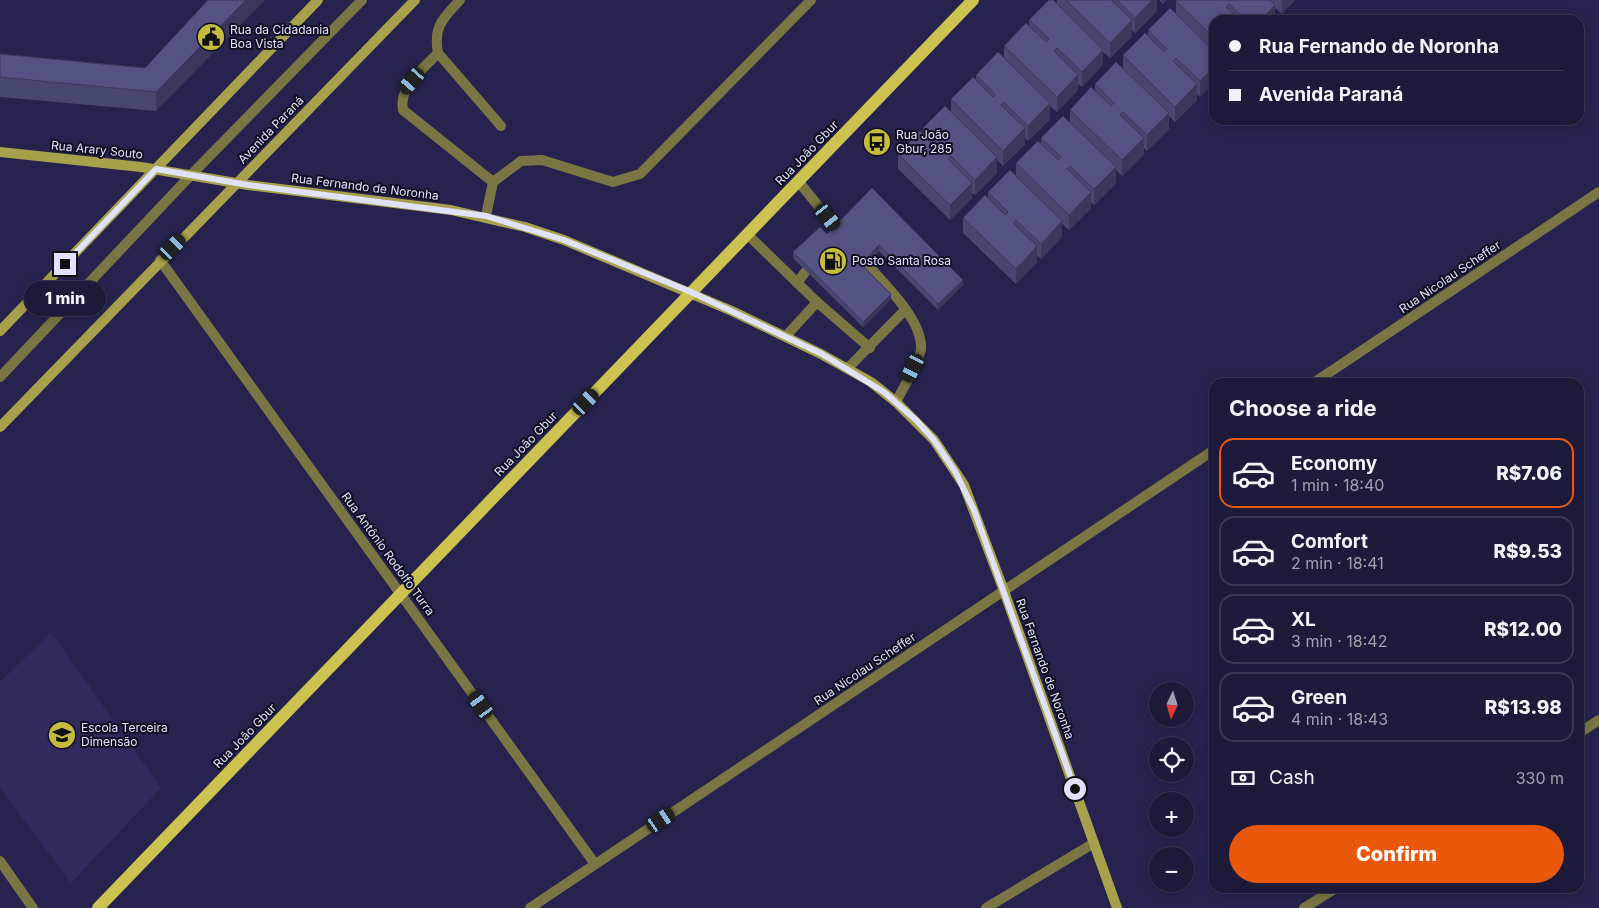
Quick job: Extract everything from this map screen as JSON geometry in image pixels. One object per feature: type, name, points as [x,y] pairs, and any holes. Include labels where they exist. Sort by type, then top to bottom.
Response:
[{"type":"main road","points":[[0,332],[318,0]]},
{"type":"main road","name":"Avenida Paraná","points":[[0,427],[160,260],[415,0]]},
{"type":"main road","name":"Rua João Gbur","points":[[98,908],[973,0]]},
{"type":"main road","name":"Rua Arary Souto","points":[[0,152],[156,169],[191,175]]},
{"type":"main road","name":"Rua Fernando de Noronha","points":[[191,175],[237,183],[486,216],[564,240],[691,292],[786,336],[848,368],[896,402],[934,440],[964,485],[1004,590],[1118,908]]},
{"type":"street","points":[[0,377],[191,175],[362,0]]},
{"type":"street","points":[[460,0],[439,24],[435,37],[438,53],[501,126]]},
{"type":"street","points":[[486,216],[493,182],[521,161],[542,160],[613,182],[640,174],[811,0]]},
{"type":"street","points":[[438,53],[403,92],[401,102],[403,110],[493,182]]},
{"type":"street","points":[[798,181],[837,229]]},
{"type":"street","name":"Rua Nicolau Scheffer","points":[[1321,378],[1599,192]]},
{"type":"street","points":[[747,234],[817,302],[870,348]]},
{"type":"street","name":"Rua Antônio Rodolfo Turra","points":[[160,260],[595,864]]},
{"type":"street","points":[[866,264],[905,310],[919,334],[921,351],[896,402]]},
{"type":"street","points":[[797,283],[806,271]]},
{"type":"street","points":[[786,336],[817,302]]},
{"type":"street","points":[[848,368],[870,348],[905,310]]},
{"type":"street","name":"Rua Nicolau Scheffer","points":[[530,908],[1209,453]]},
{"type":"street","points":[[1584,730],[1599,720]]},
{"type":"street","points":[[986,908],[1094,843]]},
{"type":"street","points":[[0,861],[33,908]]},
{"type":"street","points":[[1304,908],[1328,893]]},
{"type":"shaded area","name":"Escola Terceira Dimensão","points":[[51,632],[161,788],[71,883],[0,788],[0,682]]},
{"type":"building","points":[[208,0],[246,0],[156,92],[0,77],[0,54],[145,68]]},
{"type":"building","points":[[1049,0],[1053,0],[1103,50],[1082,72],[1057,48],[1054,51],[1078,75],[1057,97],[1004,46],[1026,23],[1046,42],[1049,39],[1029,20]]},
{"type":"building","points":[[1066,0],[1111,0],[1132,20],[1110,43]]},
{"type":"building","points":[[1117,0],[1152,0],[1135,18]]},
{"type":"building","points":[[1270,0],[1275,5],[1266,15],[1241,15],[1229,4],[1226,7],[1235,15],[1209,15],[1209,33],[1176,1]]},
{"type":"building","points":[[1170,8],[1209,46],[1209,72],[1200,81],[1176,58],[1173,61],[1197,84],[1175,107],[1123,55],[1145,33],[1164,52],[1167,49],[1148,30]]},
{"type":"building","points":[[998,52],[1050,103],[1028,126],[1004,102],[1001,105],[1025,128],[1003,151],[951,99],[973,77],[993,97],[995,94],[976,75]]},
{"type":"building","points":[[1116,62],[1169,113],[1147,135],[1123,112],[1120,115],[1144,138],[1122,160],[1070,110],[1091,87],[1111,106],[1114,103],[1095,84]]},
{"type":"building","points":[[945,106],[997,157],[975,180],[951,156],[948,159],[972,183],[950,205],[898,154],[920,131],[939,151],[942,148],[923,128]]},
{"type":"building","points":[[1063,116],[1116,167],[1094,189],[1070,166],[1067,169],[1091,192],[1069,215],[1016,163],[1038,141],[1058,160],[1061,157],[1041,138]]},
{"type":"building","points":[[1010,170],[1062,221],[1041,244],[1016,220],[1013,223],[1037,246],[1016,269],[963,218],[985,195],[1005,215],[1008,212],[988,192]]},
{"type":"building","name":"Posto Santa Rosa","points":[[872,188],[963,280],[938,304],[879,245],[861,264],[891,294],[863,322],[793,252],[820,227],[827,234]]},
{"type":"place","name":"Rua da Cidadania Boa Vista","points":[[211,37]]},
{"type":"place","name":"Rua João Gbur, 285","points":[[877,142]]},
{"type":"place","name":"Posto Santa Rosa","points":[[833,261]]},
{"type":"place","name":"Escola Terceira Dimensão","points":[[62,735]]},
{"type":"route","points":[[65,264],[156,169],[248,185],[486,216],[564,240],[691,292],[822,354],[871,382],[916,420],[934,440],[964,485],[1075,789]]}]
